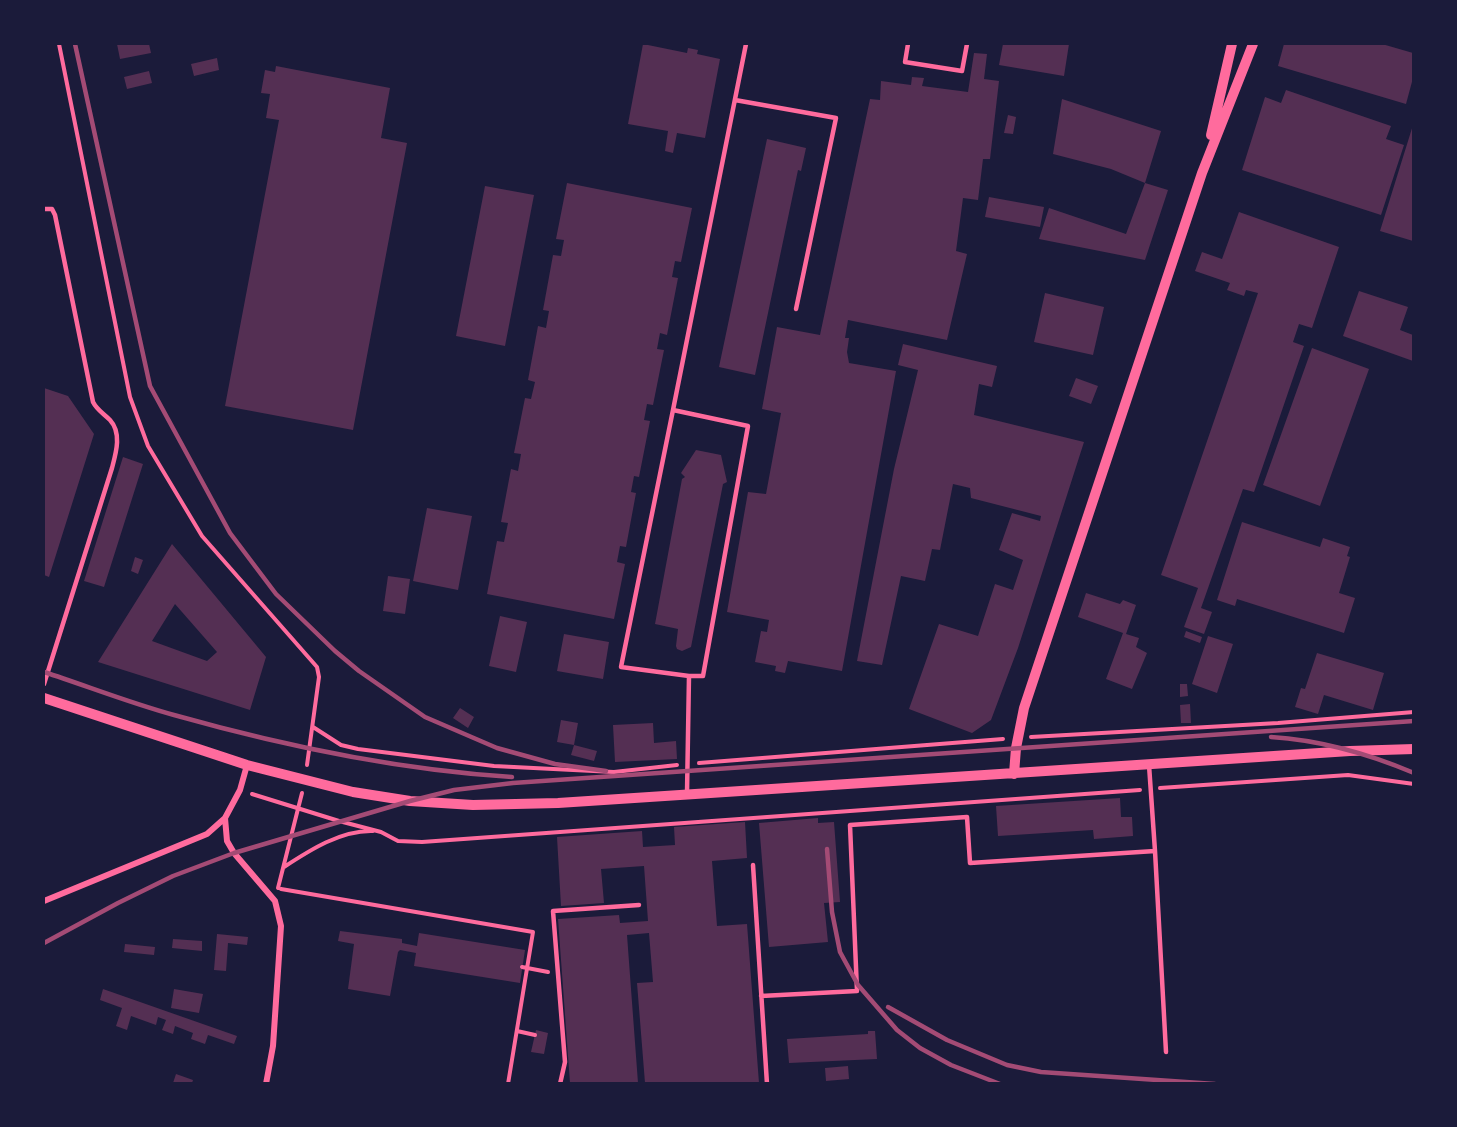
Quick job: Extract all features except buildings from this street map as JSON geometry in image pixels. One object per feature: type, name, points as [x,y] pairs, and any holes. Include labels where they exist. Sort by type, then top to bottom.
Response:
[{"type":"street","points":[[1202,173],[1232,44]]},
{"type":"street","points":[[1014,774],[1024,708],[1202,173],[1253,44]]},
{"type":"street","points":[[44,698],[247,765],[353,792],[410,801],[473,805],[558,803],[1350,751],[1413,749]]},
{"type":"street","points":[[44,901],[207,834],[225,818],[240,790],[247,765]]},
{"type":"street","points":[[225,818],[227,841],[234,853],[275,901],[281,926],[273,1046],[266,1083]]},
{"type":"lane","points":[[673,410],[748,426],[702,676],[621,667],[746,44]]},
{"type":"lane","points":[[908,44],[905,62],[962,71],[967,44]]},
{"type":"lane","points":[[735,100],[836,118],[796,309]]},
{"type":"lane","points":[[44,209],[52,209],[55,215],[93,402],[98,411],[112,422],[116,431],[117,446],[44,684]]},
{"type":"lane","points":[[687,794],[689,676]]},
{"type":"lane","points":[[1149,765],[1166,1052]]},
{"type":"lane","points":[[761,996],[857,991],[850,825],[967,817],[970,863],[1155,851]]},
{"type":"lane","points":[[753,866],[766,1083]]},
{"type":"lane","points":[[560,1083],[565,1062],[553,911],[639,905]]},
{"type":"path","points":[[59,44],[130,397],[148,446],[201,536],[316,667],[319,677],[305,779],[275,901]]},
{"type":"path","points":[[313,727],[341,745],[358,749],[494,766],[614,772],[687,764],[1018,738],[1160,731],[1413,712]]},
{"type":"path","points":[[240,790],[381,832],[398,841],[422,842],[1348,775],[1413,784]]},
{"type":"path","points":[[283,867],[312,849],[357,831],[381,832]]},
{"type":"path","points":[[278,889],[533,932],[525,968],[508,1083]]},
{"type":"path","points":[[525,968],[557,973]]},
{"type":"path","points":[[517,1031],[535,1035]]},
{"type":"railway","points":[[75,44],[150,386],[230,533],[276,594],[335,651],[359,671],[425,717],[497,748],[555,764],[606,771]]},
{"type":"railway","points":[[44,672],[125,700],[257,737],[342,755],[427,769],[512,777]]},
{"type":"railway","points":[[44,943],[173,876],[234,853],[454,790],[513,783],[1414,721]]},
{"type":"railway","points":[[1271,737],[1307,741],[1344,749],[1414,773]]},
{"type":"railway","points":[[827,849],[832,912],[840,952],[858,985],[897,1030],[920,1048],[951,1065],[1000,1084]]},
{"type":"railway","points":[[888,1007],[947,1040],[1007,1065],[1041,1072],[1215,1084]]}]
